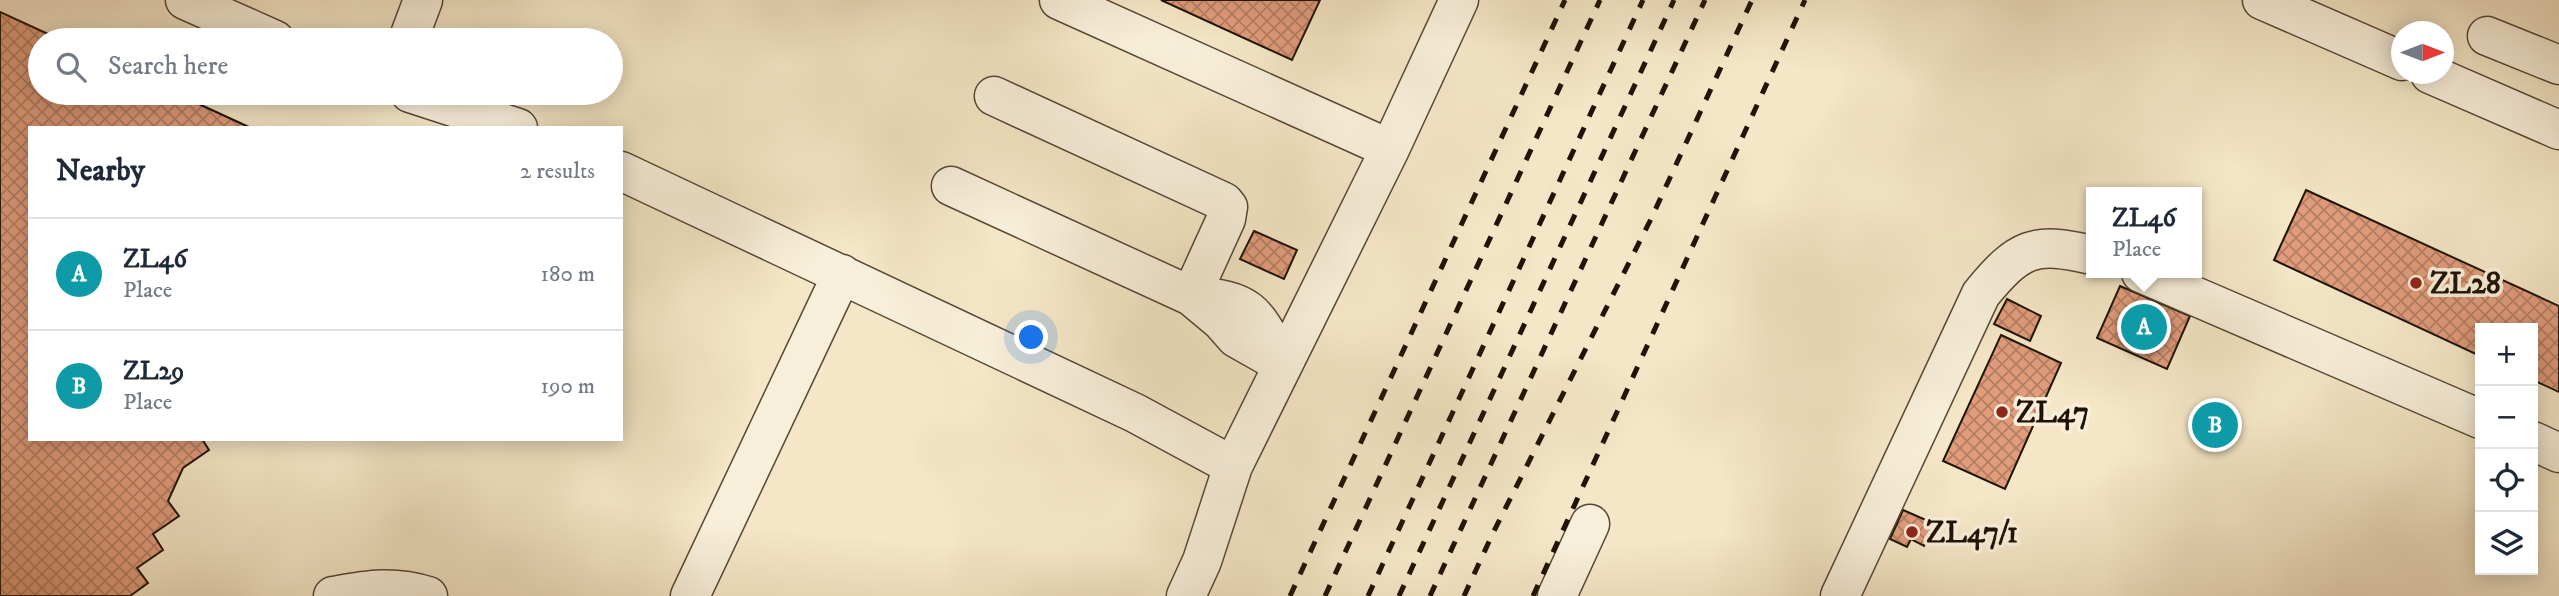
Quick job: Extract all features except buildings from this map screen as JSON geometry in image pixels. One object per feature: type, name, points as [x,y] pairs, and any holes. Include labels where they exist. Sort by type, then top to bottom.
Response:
[{"type":"lane","points":[[185,0],[248,28]]},
{"type":"lane","points":[[412,28],[423,0]]},
{"type":"lane","points":[[1059,0],[1390,149]]},
{"type":"lane","points":[[1186,596],[1206,551],[1233,466],[1390,149],[1459,0]]},
{"type":"lane","points":[[2262,0],[2391,56]]},
{"type":"lane","points":[[2487,36],[2559,65]]},
{"type":"lane","points":[[2453,84],[2559,130]]},
{"type":"lane","points":[[994,96],[1224,202],[1228,207],[1226,219],[1191,296]]},
{"type":"lane","points":[[447,105],[512,126]]},
{"type":"lane","points":[[623,172],[1135,413],[1233,466]]},
{"type":"lane","points":[[951,186],[1191,296],[1216,316],[1236,338],[1282,364]]},
{"type":"lane","points":[[1840,596],[1981,294],[2009,262],[2026,253],[2048,247],[2086,255]]},
{"type":"lane","points":[[690,596],[842,274]]},
{"type":"lane","points":[[2153,278],[2475,417]]},
{"type":"lane","points":[[2538,444],[2559,453]]},
{"type":"lane","points":[[1557,596],[1590,524]]},
{"type":"lane","points":[[332,596],[373,589],[407,589],[428,596]]},
{"type":"railway","points":[[1290,596],[1565,0]]},
{"type":"railway","points":[[1325,596],[1600,0]]},
{"type":"railway","points":[[1368,596],[1643,0]]},
{"type":"railway","points":[[1399,596],[1674,0]]},
{"type":"railway","points":[[1430,596],[1705,0]]},
{"type":"railway","points":[[1464,596],[1650,221],[1752,0]]},
{"type":"railway","points":[[1533,596],[1805,0]]},
{"type":"place","name":"ZL28","points":[[2416,283]]},
{"type":"place","name":"ZL46","points":[[2144,327]]},
{"type":"place","name":"ZL47","points":[[2002,412]]},
{"type":"place","name":"ZL29","points":[[2215,425]]},
{"type":"place","name":"ZL47/1","points":[[1912,532]]}]
